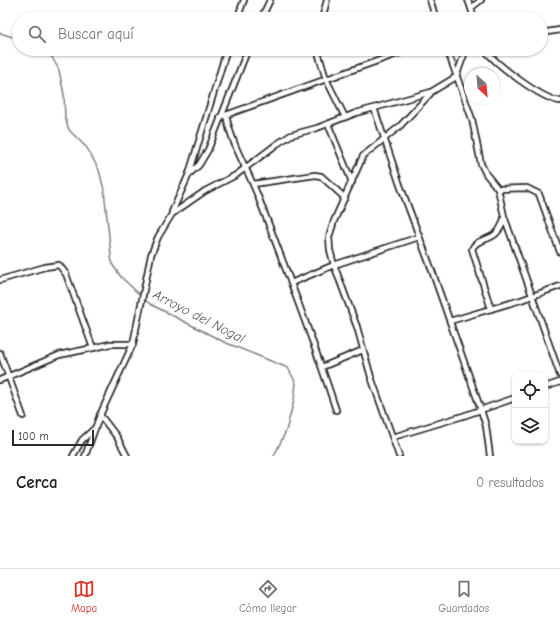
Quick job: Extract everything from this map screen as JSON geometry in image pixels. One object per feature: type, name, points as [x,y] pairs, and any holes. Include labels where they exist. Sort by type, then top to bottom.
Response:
[{"type":"street","points":[[240,12],[244,0]]},
{"type":"street","points":[[264,12],[270,0]]},
{"type":"street","points":[[324,12],[327,0]]},
{"type":"street","points":[[426,0],[433,8]]},
{"type":"street","points":[[430,0],[434,12]]},
{"type":"street","points":[[468,0],[472,12]]},
{"type":"street","points":[[471,8],[481,0]]},
{"type":"street","points":[[548,32],[560,30]]},
{"type":"street","points":[[85,456],[100,415],[133,344],[151,255],[160,233],[172,214],[189,174],[225,56]]},
{"type":"street","points":[[189,174],[199,165],[208,150],[245,56]]},
{"type":"street","points":[[319,56],[326,79],[345,118]]},
{"type":"street","points":[[220,117],[391,56]]},
{"type":"street","points":[[449,56],[472,119],[481,164],[486,174],[498,189],[504,216],[560,375]]},
{"type":"street","points":[[172,214],[200,194],[246,168],[285,139],[374,108],[431,92],[456,78],[464,56]]},
{"type":"street","points":[[491,56],[546,98],[560,101]]},
{"type":"street","points":[[399,456],[334,265],[330,250],[329,237],[334,221],[365,154],[384,141],[400,126],[431,92]]},
{"type":"street","points":[[374,108],[384,141],[481,410],[486,426],[490,456]]},
{"type":"street","points":[[226,115],[232,142],[253,184],[322,367],[336,410]]},
{"type":"street","points":[[328,124],[352,182]]},
{"type":"street","points":[[253,184],[315,175],[321,176],[345,198]]},
{"type":"street","points":[[498,189],[527,188],[538,194],[560,252]]},
{"type":"street","points":[[491,309],[472,249],[475,244],[489,239],[498,232],[504,216]]},
{"type":"street","points":[[291,283],[334,265],[419,237]]},
{"type":"street","points":[[0,280],[45,267],[59,265],[66,274],[93,348]]},
{"type":"street","points":[[450,321],[560,286]]},
{"type":"street","points":[[0,380],[60,355],[110,344],[133,344]]},
{"type":"street","points":[[322,367],[363,350]]},
{"type":"street","points":[[0,353],[23,416]]},
{"type":"street","points":[[548,386],[560,382]]},
{"type":"street","points":[[393,437],[512,399]]},
{"type":"street","points":[[100,415],[118,437],[127,456]]},
{"type":"street","points":[[73,456],[82,440],[95,428]]},
{"type":"waterway","name":"Arroyo del Nogal","points":[[0,33],[12,37]]},
{"type":"waterway","name":"Arroyo del Nogal","points":[[50,56],[59,70],[64,95],[65,118],[69,130],[87,148],[99,170],[104,190],[112,264],[121,277],[141,296]]},
{"type":"waterway","name":"Arroyo del Nogal","points":[[143,298],[150,304],[224,342],[288,368],[296,383],[294,400],[286,431],[274,456]]}]
